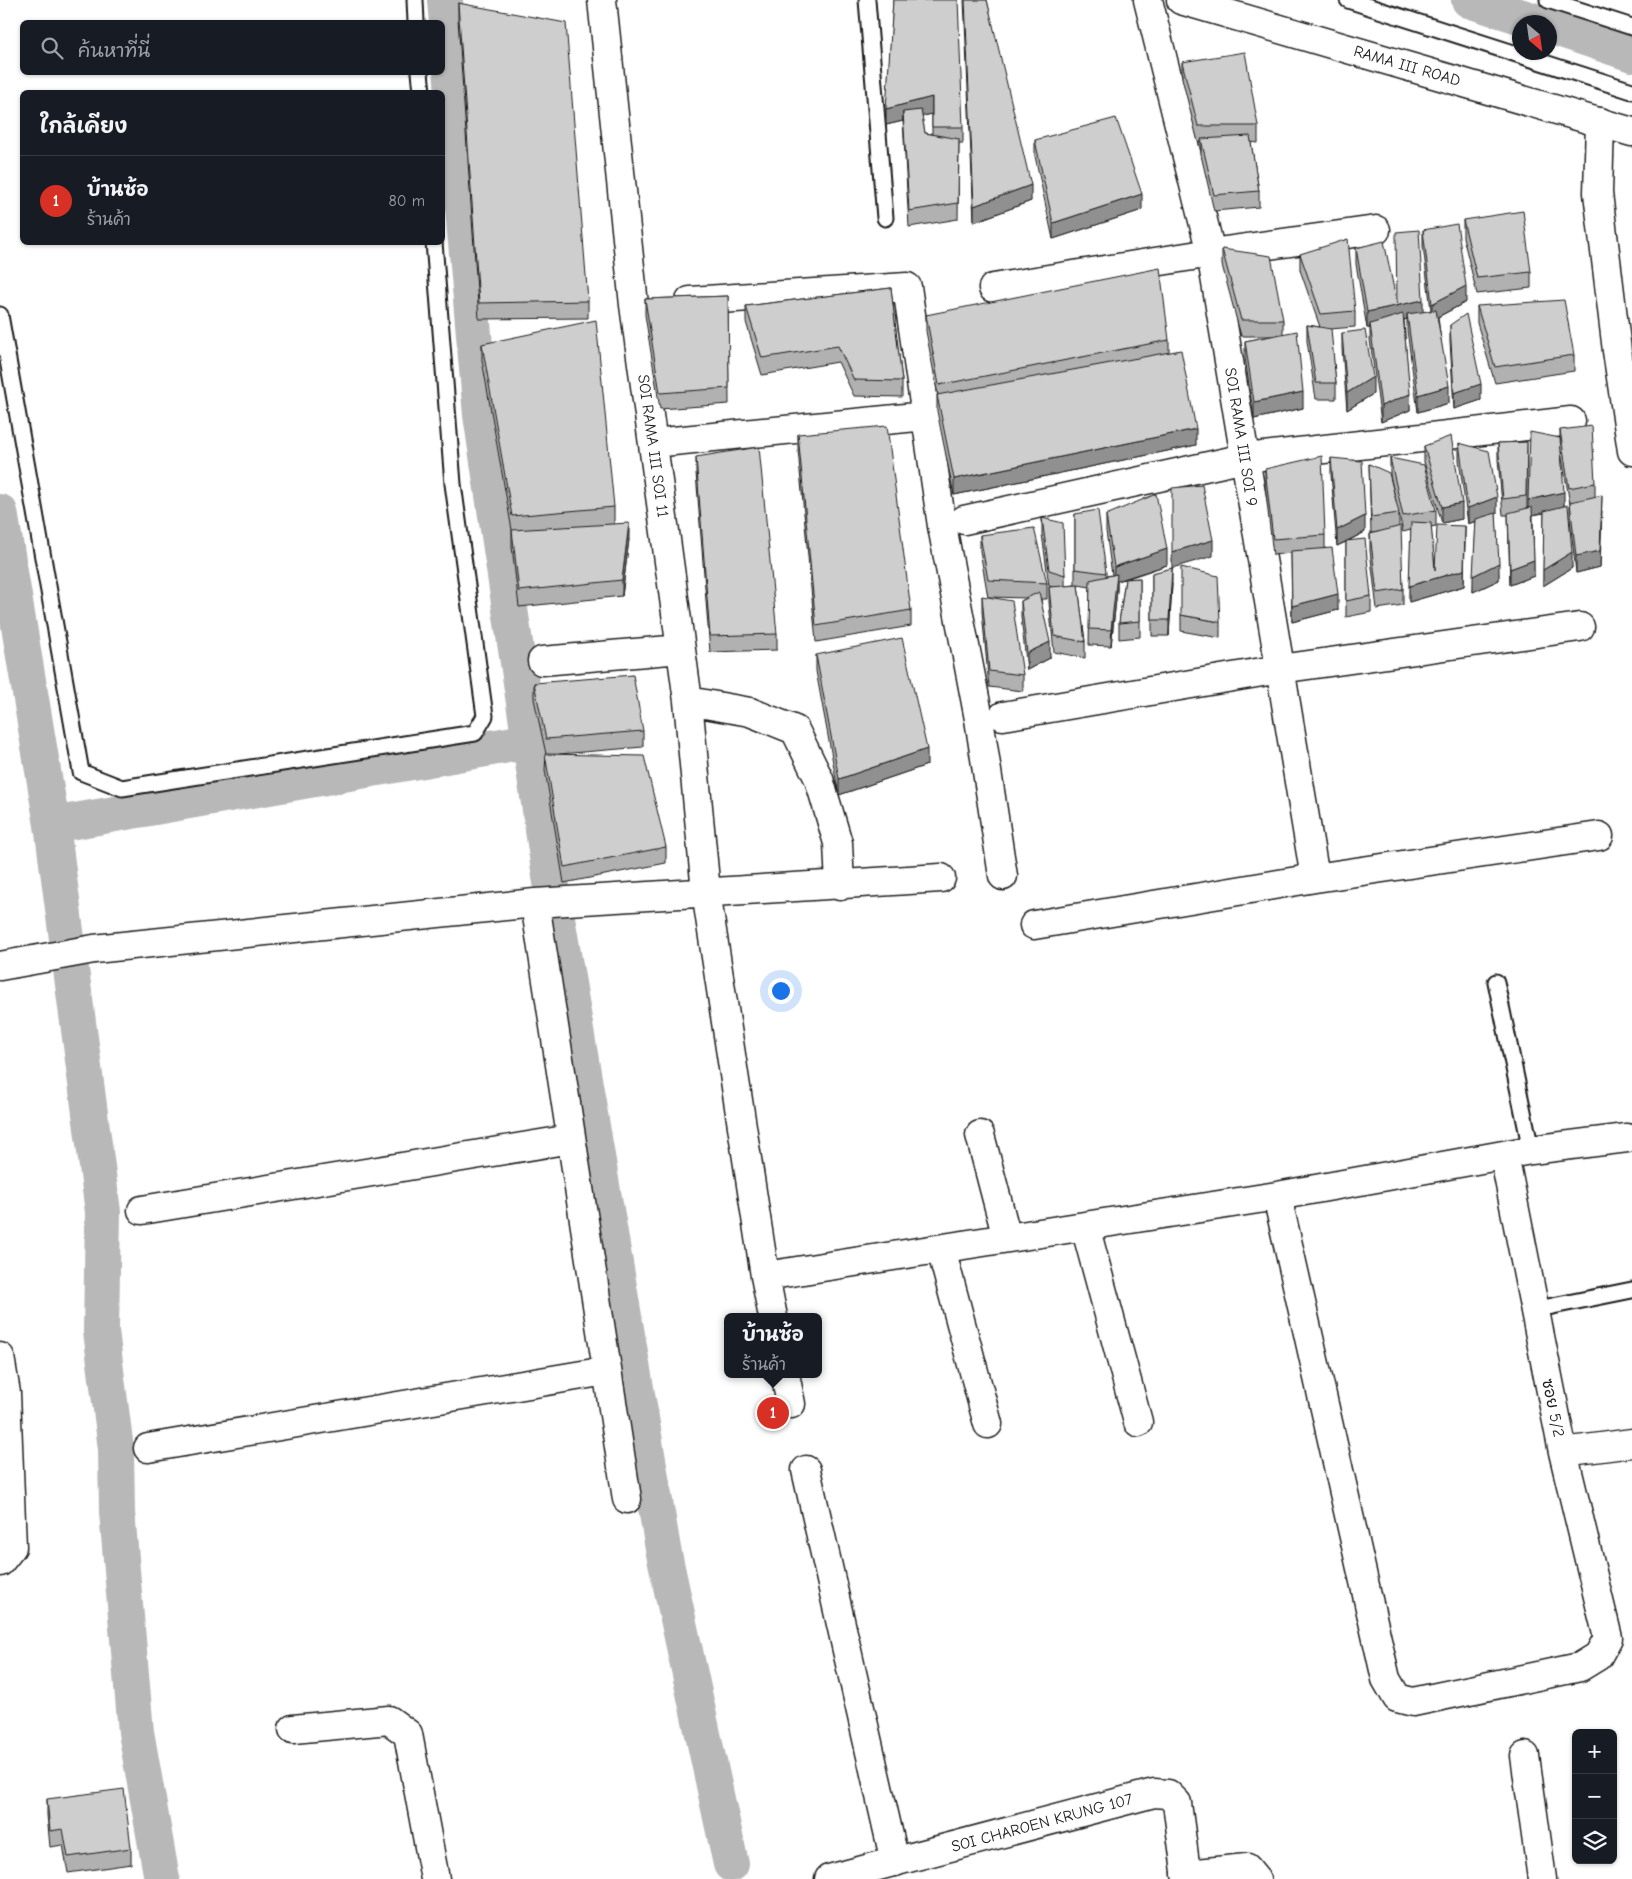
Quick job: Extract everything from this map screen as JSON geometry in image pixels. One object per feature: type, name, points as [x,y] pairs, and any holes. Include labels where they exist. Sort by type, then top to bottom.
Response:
[{"type":"street","name":"SOI RAMA III SOI 11","points":[[602,0],[634,305],[688,701],[706,892],[772,1313]]},
{"type":"street","name":"SOI RAMA III SOI 9","points":[[1148,0],[1211,253],[1315,878]]},
{"type":"street","name":"RAMA III ROAD","points":[[1181,0],[1632,132]]},
{"type":"street","points":[[1600,122],[1598,192],[1617,351],[1632,451]]},
{"type":"street","points":[[993,288],[1211,253],[1376,230]]},
{"type":"street","points":[[634,305],[907,287],[942,526],[979,719],[1003,876]]},
{"type":"street","points":[[653,444],[926,416]]},
{"type":"street","points":[[964,520],[1245,458],[1571,421]]},
{"type":"street","points":[[1003,716],[1280,669],[1580,628]]},
{"type":"street","points":[[542,661],[681,650]]},
{"type":"street","points":[[688,701],[750,712],[795,730],[819,779],[838,843],[840,886]]},
{"type":"street","points":[[1034,925],[1315,878],[1600,836]]},
{"type":"street","points":[[0,966],[94,949],[535,903],[840,886],[941,878]]},
{"type":"street","points":[[535,903],[627,1499]]},
{"type":"street","points":[[980,1135],[1007,1238]]},
{"type":"street","points":[[765,1276],[1276,1196],[1531,1150],[1627,1138]]},
{"type":"street","points":[[142,1210],[571,1140]]},
{"type":"street","name":"ซอย 5/2","points":[[1276,1196],[1386,1679],[1398,1698],[1413,1702],[1580,1667],[1598,1656],[1608,1638],[1563,1452],[1533,1310],[1504,1155]]},
{"type":"street","points":[[1085,1226],[1138,1422]]},
{"type":"street","points":[[941,1248],[988,1424]]},
{"type":"street","points":[[0,1357],[6,1393],[12,1547],[0,1562]]},
{"type":"street","points":[[148,1448],[606,1371]]},
{"type":"street","points":[[786,1378],[792,1404]]},
{"type":"street","points":[[1563,1452],[1632,1442]]},
{"type":"street","points":[[806,1470],[895,1862]]},
{"type":"street","points":[[293,1729],[389,1720],[408,1734],[435,1879]]},
{"type":"street","points":[[1525,1756],[1542,1879]]},
{"type":"street","name":"SOI CHAROEN KRUNG 107","points":[[830,1879],[1154,1793],[1168,1794],[1177,1802],[1186,1876]]},
{"type":"street","points":[[1186,1876],[1247,1868],[1256,1879]]},
{"type":"lane","points":[[415,0],[416,20]]},
{"type":"lane","points":[[867,0],[886,218]]},
{"type":"lane","points":[[1348,0],[1632,92]]},
{"type":"lane","points":[[1548,0],[1632,27]]},
{"type":"lane","points":[[420,75],[422,90]]},
{"type":"lane","points":[[0,314],[81,772],[122,788],[475,733],[481,726],[485,716],[453,484],[434,245]]},
{"type":"lane","points":[[1496,982],[1531,1150]]},
{"type":"lane","points":[[1533,1310],[1632,1290]]},
{"type":"building","points":[[893,0],[958,0],[963,127],[932,127],[932,97],[886,109]]},
{"type":"building","points":[[965,0],[987,0],[1031,185],[974,206]]},
{"type":"building","points":[[458,3],[566,23],[588,301],[479,303]]},
{"type":"building","points":[[1245,52],[1258,126],[1198,126],[1182,62]]},
{"type":"building","points":[[921,110],[925,133],[959,139],[958,203],[909,211],[903,112]]},
{"type":"building","points":[[1116,118],[1142,194],[1053,223],[1035,140]]},
{"type":"building","points":[[1250,136],[1259,191],[1214,195],[1201,139]]},
{"type":"building","points":[[1523,211],[1531,272],[1477,278],[1463,220]]},
{"type":"building","points":[[1457,224],[1466,286],[1432,304],[1423,230]]},
{"type":"building","points":[[1419,230],[1423,300],[1367,312],[1356,248],[1384,241],[1397,304],[1396,232]]},
{"type":"building","points":[[1348,239],[1355,311],[1321,314],[1300,254]]},
{"type":"building","points":[[1222,249],[1271,256],[1283,320],[1241,320]]},
{"type":"building","points":[[1160,268],[1169,340],[939,385],[926,315]]},
{"type":"building","points":[[891,288],[902,381],[854,380],[838,346],[762,358],[746,306]]},
{"type":"building","points":[[728,296],[729,388],[660,393],[645,299]]},
{"type":"building","points":[[1564,300],[1574,355],[1495,367],[1477,306]]},
{"type":"building","points":[[1436,310],[1449,386],[1418,395],[1407,314]]},
{"type":"building","points":[[1403,314],[1410,394],[1381,406],[1370,324]]},
{"type":"building","points":[[1466,314],[1481,384],[1454,393],[1450,325]]},
{"type":"building","points":[[596,320],[614,507],[512,516],[482,344]]},
{"type":"building","points":[[1307,325],[1331,329],[1336,383],[1316,383]]},
{"type":"building","points":[[1365,330],[1373,377],[1347,393],[1342,333]]},
{"type":"building","points":[[1297,331],[1303,392],[1254,402],[1245,341]]},
{"type":"building","points":[[1181,350],[1196,429],[954,479],[937,395]]},
{"type":"building","points":[[887,426],[911,610],[816,626],[798,434]]},
{"type":"building","points":[[1592,426],[1595,483],[1569,488],[1560,430]]},
{"type":"building","points":[[1530,432],[1560,438],[1564,492],[1528,500]]},
{"type":"building","points":[[1451,436],[1462,503],[1442,507],[1424,446]]},
{"type":"building","points":[[1527,442],[1526,496],[1503,499],[1498,443]]},
{"type":"building","points":[[1459,443],[1489,451],[1497,497],[1468,508]]},
{"type":"building","points":[[759,447],[777,634],[710,636],[696,457]]},
{"type":"building","points":[[1322,456],[1325,535],[1273,539],[1265,469]]},
{"type":"building","points":[[1331,458],[1362,461],[1365,516],[1337,530]]},
{"type":"building","points":[[1390,458],[1424,465],[1436,510],[1403,516]]},
{"type":"building","points":[[1369,464],[1389,473],[1399,513],[1371,517]]},
{"type":"building","points":[[1202,485],[1213,540],[1172,552],[1172,488]]},
{"type":"building","points":[[1156,494],[1167,549],[1114,567],[1106,515]]},
{"type":"building","points":[[1602,495],[1600,551],[1576,556],[1570,502]]},
{"type":"building","points":[[1568,505],[1572,552],[1543,570],[1544,511]]},
{"type":"building","points":[[1532,507],[1534,560],[1510,569],[1508,513]]},
{"type":"building","points":[[1098,510],[1106,573],[1075,569],[1075,514]]},
{"type":"building","points":[[1496,513],[1499,563],[1473,576],[1476,519]]},
{"type":"building","points":[[1042,518],[1063,523],[1065,575],[1049,570]]},
{"type":"building","points":[[1411,522],[1431,523],[1435,570],[1437,525],[1465,526],[1464,570],[1409,586]]},
{"type":"building","points":[[629,523],[622,580],[519,591],[512,530]]},
{"type":"building","points":[[1401,526],[1403,589],[1377,593],[1370,534]]},
{"type":"building","points":[[1034,528],[1047,583],[988,580],[980,535]]},
{"type":"building","points":[[1365,539],[1371,596],[1346,601],[1346,541]]},
{"type":"building","points":[[1332,548],[1338,594],[1292,606],[1291,551]]},
{"type":"building","points":[[1181,567],[1218,576],[1220,622],[1181,615]]},
{"type":"building","points":[[1172,568],[1169,620],[1152,620],[1152,573]]},
{"type":"building","points":[[1117,574],[1111,630],[1089,629],[1090,580]]},
{"type":"building","points":[[1140,578],[1140,621],[1119,623],[1125,579]]},
{"type":"building","points":[[1078,585],[1085,642],[1054,636],[1049,587]]},
{"type":"building","points":[[1039,592],[1050,642],[1027,653],[1021,601]]},
{"type":"building","points":[[982,596],[1012,601],[1023,675],[989,671]]},
{"type":"building","points":[[902,638],[927,749],[839,779],[816,655]]},
{"type":"building","points":[[633,675],[643,731],[546,739],[534,683]]},
{"type":"building","points":[[545,754],[644,756],[666,847],[564,867]]},
{"type":"building","points":[[124,1789],[131,1848],[68,1857],[63,1829],[50,1831],[47,1799]]},
{"type":"waterway","points":[[445,0],[481,415],[549,870],[663,1549],[731,1864]]},
{"type":"waterway","points":[[1469,0],[1516,15]]},
{"type":"waterway","points":[[1557,28],[1632,54]]},
{"type":"waterway","points":[[0,512],[52,825],[103,1212],[101,1331],[116,1449],[117,1512],[136,1732],[162,1879]]},
{"type":"waterway","points":[[52,825],[531,741]]},
{"type":"place","name":"บ้านซ้อ","points":[[773,1413]]}]
